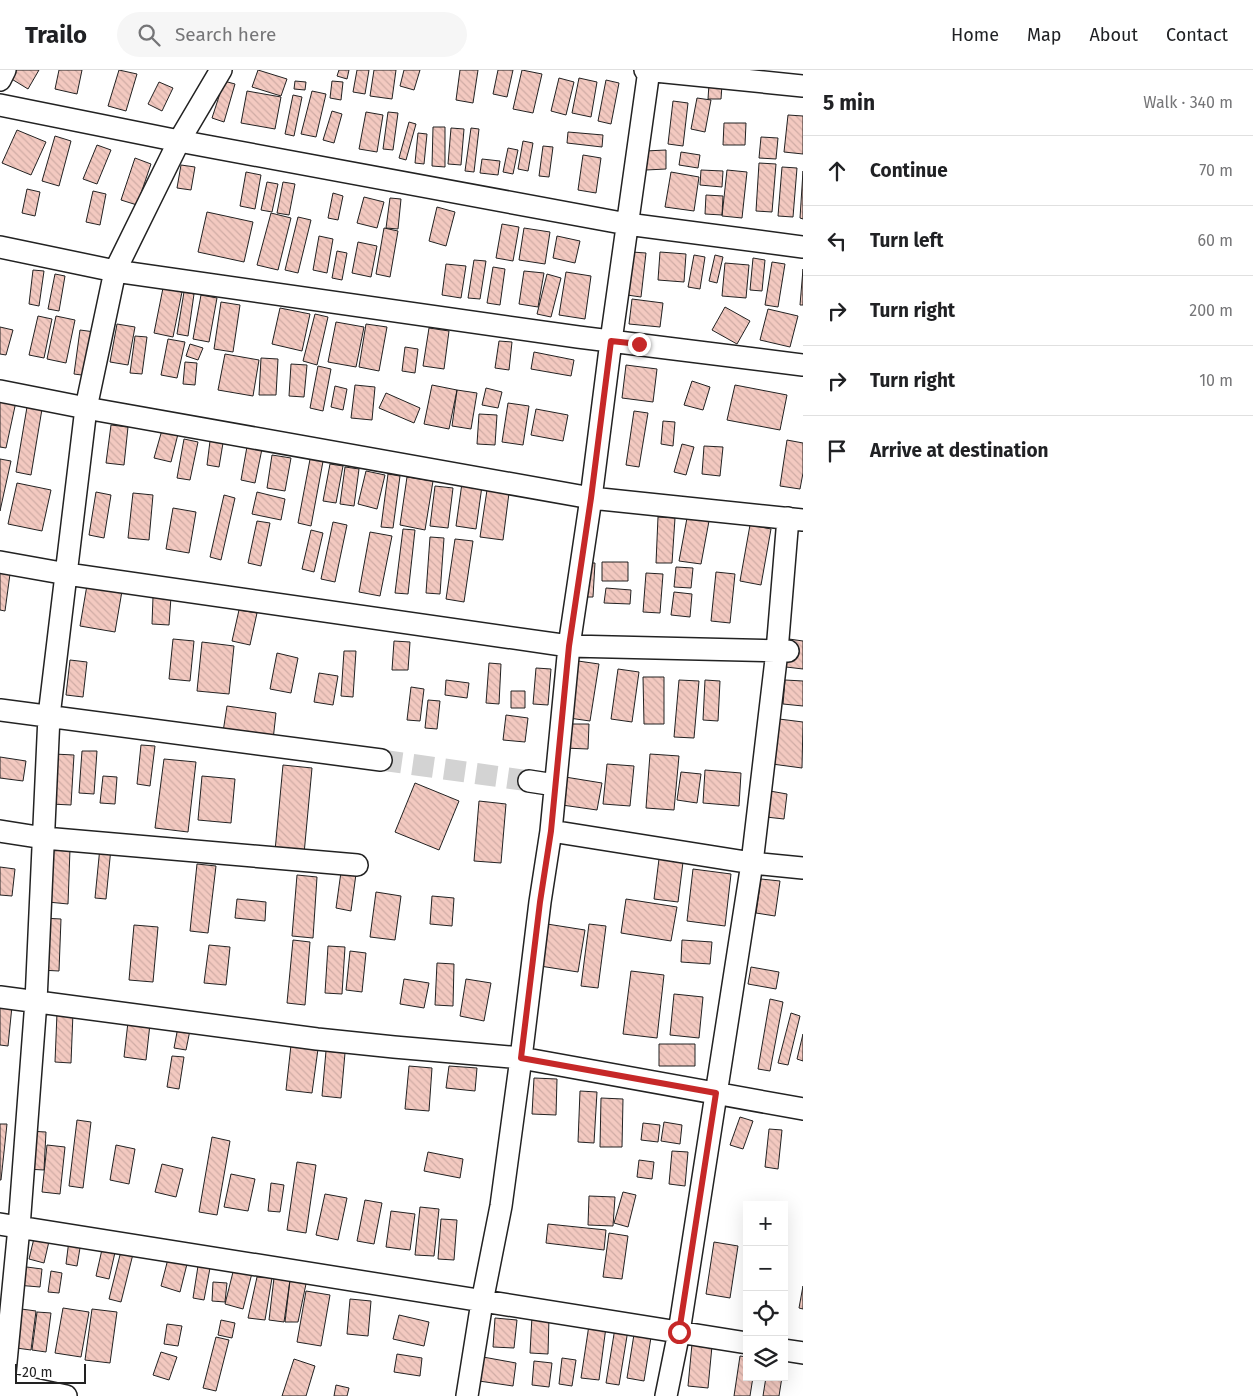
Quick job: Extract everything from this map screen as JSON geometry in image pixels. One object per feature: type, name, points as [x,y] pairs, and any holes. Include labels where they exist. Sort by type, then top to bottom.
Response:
[{"type":"street","points":[[0,80],[6,70]]},
{"type":"street","points":[[66,1396],[1,1387],[9,1225],[36,1001],[49,716],[86,408],[115,271],[178,141],[221,70]]},
{"type":"street","points":[[645,70],[803,86]]},
{"type":"street","points":[[467,1396],[500,1206],[521,1058],[540,902],[551,831],[569,646],[649,70]]},
{"type":"street","points":[[0,105],[178,141],[627,224],[803,247]]},
{"type":"street","points":[[0,247],[115,271],[611,341],[803,365]]},
{"type":"street","points":[[0,391],[591,498],[795,519],[782,651],[752,863],[679,1332],[666,1396]]},
{"type":"street","points":[[0,562],[67,574],[569,646],[782,651]]},
{"type":"street","points":[[0,710],[381,760]]},
{"type":"street","points":[[529,781],[555,785]]},
{"type":"street","points":[[0,831],[44,838],[357,865]]},
{"type":"street","points":[[551,831],[752,863],[803,868]]},
{"type":"street","points":[[0,997],[337,1041],[521,1058],[803,1108]]},
{"type":"street","points":[[9,1225],[743,1343]]},
{"type":"street","points":[[788,1351],[803,1353]]},
{"type":"building","points":[[14,70],[39,70],[28,89],[10,78]]},
{"type":"building","points":[[59,70],[82,70],[77,94],[55,89]]},
{"type":"building","points":[[119,70],[137,74],[126,111],[108,106]]},
{"type":"building","points":[[258,70],[287,79],[281,96],[252,87]]},
{"type":"building","points":[[339,70],[349,70],[347,79],[337,76]]},
{"type":"building","points":[[357,70],[369,70],[365,94],[353,92]]},
{"type":"building","points":[[374,70],[396,70],[392,99],[370,96]]},
{"type":"building","points":[[404,70],[420,70],[414,90],[400,86]]},
{"type":"building","points":[[460,70],[478,70],[473,103],[456,100]]},
{"type":"building","points":[[498,70],[513,70],[507,97],[493,94]]},
{"type":"building","points":[[522,70],[542,74],[533,113],[513,109]]},
{"type":"building","points":[[559,78],[574,82],[566,115],[551,111]]},
{"type":"building","points":[[579,78],[597,82],[591,117],[572,113]]},
{"type":"building","points":[[606,80],[619,83],[611,124],[598,121]]},
{"type":"building","points":[[224,81],[235,84],[224,122],[212,118]]},
{"type":"building","points":[[295,81],[306,82],[305,90],[294,89]]},
{"type":"building","points":[[332,81],[343,82],[341,100],[330,98]]},
{"type":"building","points":[[159,82],[173,88],[162,111],[148,104]]},
{"type":"building","points":[[709,84],[722,85],[721,99],[708,99]]},
{"type":"building","points":[[247,91],[281,97],[275,129],[241,123]]},
{"type":"building","points":[[312,91],[326,94],[316,137],[301,134]]},
{"type":"building","points":[[293,95],[302,97],[294,136],[285,134]]},
{"type":"building","points":[[697,98],[711,100],[705,132],[691,129]]},
{"type":"building","points":[[673,101],[688,103],[683,146],[668,144]]},
{"type":"building","points":[[332,111],[342,114],[334,143],[323,140]]},
{"type":"building","points":[[366,112],[383,115],[377,152],[359,149]]},
{"type":"building","points":[[388,112],[398,113],[393,150],[383,149]]},
{"type":"building","points":[[788,115],[803,116],[803,154],[784,152]]},
{"type":"building","points":[[409,122],[416,124],[406,160],[399,158]]},
{"type":"building","points":[[724,123],[746,123],[745,145],[723,145]]},
{"type":"building","points":[[433,127],[445,127],[445,167],[432,166]]},
{"type":"building","points":[[451,128],[464,129],[461,165],[448,164]]},
{"type":"building","points":[[471,128],[479,129],[474,172],[465,171]]},
{"type":"building","points":[[17,130],[46,142],[31,175],[2,163]]},
{"type":"building","points":[[568,132],[603,135],[602,147],[567,143]]},
{"type":"building","points":[[418,133],[427,134],[424,164],[415,163]]},
{"type":"building","points":[[55,136],[71,141],[59,186],[42,181]]},
{"type":"building","points":[[761,137],[778,138],[776,159],[759,158]]},
{"type":"building","points":[[523,141],[533,143],[528,171],[518,169]]},
{"type":"building","points":[[97,145],[111,150],[97,184],[83,179]]},
{"type":"building","points":[[543,146],[553,147],[549,177],[539,176]]},
{"type":"building","points":[[508,148],[518,150],[513,174],[503,172]]},
{"type":"building","points":[[666,150],[666,169],[646,170],[645,151]]},
{"type":"building","points":[[681,152],[700,155],[698,168],[679,165]]},
{"type":"building","points":[[583,155],[601,158],[596,193],[578,190]]},
{"type":"building","points":[[135,158],[151,164],[137,205],[121,200]]},
{"type":"building","points":[[482,159],[500,161],[498,175],[480,173]]},
{"type":"building","points":[[759,163],[776,164],[772,212],[756,211]]},
{"type":"building","points":[[181,165],[195,167],[191,190],[177,188]]},
{"type":"building","points":[[782,167],[797,168],[793,217],[778,216]]},
{"type":"building","points":[[701,170],[723,171],[722,187],[700,185]]},
{"type":"building","points":[[727,170],[747,172],[742,218],[722,216]]},
{"type":"building","points":[[803,171],[803,219],[800,218]]},
{"type":"building","points":[[246,172],[261,175],[255,209],[240,206]]},
{"type":"building","points":[[671,172],[699,177],[694,211],[665,207]]},
{"type":"building","points":[[267,182],[278,184],[272,212],[261,210]]},
{"type":"building","points":[[283,182],[295,184],[289,215],[277,213]]},
{"type":"building","points":[[27,189],[40,192],[35,216],[22,213]]},
{"type":"building","points":[[93,191],[106,194],[100,225],[86,222]]},
{"type":"building","points":[[333,193],[343,196],[338,220],[328,218]]},
{"type":"building","points":[[706,195],[723,196],[722,215],[705,214]]},
{"type":"building","points":[[364,197],[384,202],[377,228],[357,223]]},
{"type":"building","points":[[390,198],[401,199],[398,229],[386,228]]},
{"type":"building","points":[[437,207],[455,212],[446,246],[429,241]]},
{"type":"building","points":[[207,212],[253,222],[244,262],[198,252]]},
{"type":"building","points":[[271,213],[291,218],[278,270],[257,265]]},
{"type":"building","points":[[298,217],[311,220],[298,273],[285,270]]},
{"type":"building","points":[[502,224],[519,227],[513,261],[496,258]]},
{"type":"building","points":[[384,228],[398,231],[390,277],[376,274]]},
{"type":"building","points":[[524,228],[550,232],[545,264],[519,260]]},
{"type":"building","points":[[319,236],[333,239],[327,273],[313,270]]},
{"type":"building","points":[[557,236],[580,241],[575,263],[553,258]]},
{"type":"building","points":[[358,242],[377,246],[371,277],[352,273]]},
{"type":"building","points":[[337,251],[347,253],[342,280],[332,278]]},
{"type":"building","points":[[632,252],[646,253],[641,297],[627,295]]},
{"type":"building","points":[[660,252],[686,254],[684,282],[658,280]]},
{"type":"building","points":[[694,255],[705,257],[700,289],[688,287]]},
{"type":"building","points":[[715,255],[723,257],[717,283],[709,281]]},
{"type":"building","points":[[753,258],[765,260],[762,291],[750,290]]},
{"type":"building","points":[[474,260],[486,261],[480,299],[468,298]]},
{"type":"building","points":[[772,262],[785,264],[778,307],[765,305]]},
{"type":"building","points":[[725,263],[749,265],[746,298],[722,296]]},
{"type":"building","points":[[446,264],[466,266],[461,298],[442,295]]},
{"type":"building","points":[[493,267],[505,269],[500,305],[487,303]]},
{"type":"building","points":[[803,269],[803,305],[800,305]]},
{"type":"building","points":[[33,270],[44,271],[39,306],[29,304]]},
{"type":"building","points":[[524,271],[544,273],[538,307],[519,304]]},
{"type":"building","points":[[566,272],[591,276],[585,319],[559,315]]},
{"type":"building","points":[[55,274],[65,276],[59,311],[48,309]]},
{"type":"building","points":[[547,274],[561,278],[551,317],[537,314]]},
{"type":"building","points":[[163,288],[182,292],[173,337],[154,333]]},
{"type":"building","points":[[184,292],[194,294],[188,336],[177,334]]},
{"type":"building","points":[[201,295],[217,298],[209,342],[193,339]]},
{"type":"building","points":[[632,299],[663,303],[660,327],[629,324]]},
{"type":"building","points":[[221,302],[240,305],[233,352],[214,349]]},
{"type":"building","points":[[725,307],[750,321],[737,344],[712,330]]},
{"type":"building","points":[[280,308],[310,314],[302,351],[272,344]]},
{"type":"building","points":[[768,309],[798,316],[790,347],[760,340]]},
{"type":"building","points":[[315,314],[328,317],[317,365],[303,361]]},
{"type":"building","points":[[38,316],[52,319],[44,358],[29,355]]},
{"type":"building","points":[[56,316],[75,320],[66,363],[47,359]]},
{"type":"building","points":[[336,322],[364,327],[356,367],[328,362]]},
{"type":"building","points":[[117,324],[135,327],[128,365],[110,362]]},
{"type":"building","points":[[366,324],[387,327],[379,371],[359,367]]},
{"type":"building","points":[[0,327],[13,330],[6,355],[0,354]]},
{"type":"building","points":[[429,328],[449,331],[444,369],[423,366]]},
{"type":"building","points":[[80,330],[95,332],[89,376],[74,374]]},
{"type":"building","points":[[135,336],[147,337],[142,374],[130,373]]},
{"type":"building","points":[[168,339],[185,342],[177,378],[161,375]]},
{"type":"building","points":[[499,341],[512,342],[509,370],[495,368]]},
{"type":"building","points":[[190,344],[203,348],[198,360],[186,356]]},
{"type":"building","points":[[405,347],[418,349],[415,373],[402,371]]},
{"type":"building","points":[[534,352],[574,360],[571,376],[531,369]]},
{"type":"building","points":[[225,354],[259,360],[253,396],[218,390]]},
{"type":"building","points":[[261,358],[278,359],[276,395],[259,395]]},
{"type":"building","points":[[185,362],[197,363],[195,385],[183,384]]},
{"type":"building","points":[[291,364],[307,365],[304,397],[289,396]]},
{"type":"building","points":[[626,365],[657,369],[653,402],[622,398]]},
{"type":"building","points":[[318,366],[331,369],[323,411],[310,408]]},
{"type":"building","points":[[692,381],[710,387],[703,410],[684,405]]},
{"type":"building","points":[[355,385],[375,387],[372,420],[351,418]]},
{"type":"building","points":[[432,385],[457,390],[449,429],[424,424]]},
{"type":"building","points":[[735,385],[787,395],[780,430],[727,420]]},
{"type":"building","points":[[335,386],[347,389],[343,410],[331,407]]},
{"type":"building","points":[[486,388],[502,392],[498,408],[482,405]]},
{"type":"building","points":[[457,390],[477,393],[471,429],[452,426]]},
{"type":"building","points":[[0,393],[17,397],[6,448],[0,447]]},
{"type":"building","points":[[386,393],[420,408],[414,423],[379,408]]},
{"type":"building","points":[[508,403],[529,406],[523,445],[502,442]]},
{"type":"building","points":[[27,407],[42,409],[31,475],[16,472]]},
{"type":"building","points":[[536,409],[568,415],[563,441],[531,435]]},
{"type":"building","points":[[634,411],[648,413],[639,467],[626,465]]},
{"type":"building","points":[[479,414],[497,415],[495,445],[477,444]]},
{"type":"building","points":[[663,421],[675,422],[673,446],[661,444]]},
{"type":"building","points":[[111,425],[128,427],[124,465],[106,463]]},
{"type":"building","points":[[162,430],[178,434],[171,462],[154,458]]},
{"type":"building","points":[[184,439],[198,442],[190,480],[177,478]]},
{"type":"building","points":[[787,440],[803,443],[803,473],[800,489],[780,486]]},
{"type":"building","points":[[210,441],[223,443],[219,467],[207,465]]},
{"type":"building","points":[[248,441],[263,444],[255,483],[241,480]]},
{"type":"building","points":[[682,444],[694,447],[686,475],[674,472]]},
{"type":"building","points":[[704,446],[723,447],[720,476],[702,474]]},
{"type":"building","points":[[311,454],[324,456],[311,526],[298,523]]},
{"type":"building","points":[[272,455],[291,458],[285,491],[267,488]]},
{"type":"building","points":[[0,459],[11,461],[0,511]]},
{"type":"building","points":[[330,464],[343,466],[336,503],[323,501]]},
{"type":"building","points":[[345,467],[359,469],[354,506],[340,504]]},
{"type":"building","points":[[366,471],[385,475],[377,509],[358,504]]},
{"type":"building","points":[[388,474],[400,476],[393,528],[381,527]]},
{"type":"building","points":[[407,477],[433,481],[425,530],[400,525]]},
{"type":"building","points":[[17,483],[51,490],[42,531],[8,524]]},
{"type":"building","points":[[462,483],[482,486],[476,529],[456,526]]},
{"type":"building","points":[[435,486],[453,488],[448,528],[430,526]]},
{"type":"building","points":[[487,490],[509,493],[503,540],[480,537]]},
{"type":"building","points":[[96,492],[111,495],[104,538],[89,535]]},
{"type":"building","points":[[257,492],[285,499],[281,520],[252,514]]},
{"type":"building","points":[[133,493],[153,495],[149,540],[128,538]]},
{"type":"building","points":[[224,495],[235,498],[221,560],[210,557]]},
{"type":"building","points":[[173,508],[196,512],[189,553],[166,549]]},
{"type":"building","points":[[658,517],[675,518],[672,563],[656,563]]},
{"type":"building","points":[[687,518],[709,521],[701,564],[679,561]]},
{"type":"building","points":[[257,521],[270,523],[261,566],[248,563]]},
{"type":"building","points":[[333,522],[347,525],[335,582],[321,579]]},
{"type":"building","points":[[750,525],[771,529],[761,585],[740,581]]},
{"type":"building","points":[[403,529],[415,530],[408,594],[395,593]]},
{"type":"building","points":[[311,530],[323,533],[314,572],[302,569]]},
{"type":"building","points":[[370,532],[392,536],[380,596],[359,592]]},
{"type":"building","points":[[430,537],[444,538],[440,594],[426,593]]},
{"type":"building","points":[[455,539],[473,541],[464,602],[446,599]]},
{"type":"building","points":[[602,562],[628,562],[628,581],[602,581]]},
{"type":"building","points":[[584,563],[595,563],[593,597],[583,597]]},
{"type":"building","points":[[676,567],[693,568],[691,588],[674,587]]},
{"type":"building","points":[[716,572],[735,574],[730,623],[711,621]]},
{"type":"building","points":[[0,573],[10,574],[5,611],[0,610]]},
{"type":"building","points":[[646,573],[663,574],[660,613],[643,612]]},
{"type":"building","points":[[87,585],[122,591],[115,632],[80,626]]},
{"type":"building","points":[[606,588],[631,590],[630,604],[604,603]]},
{"type":"building","points":[[674,592],[692,594],[690,617],[671,615]]},
{"type":"building","points":[[153,597],[171,597],[169,625],[152,624]]},
{"type":"building","points":[[239,610],[257,613],[250,645],[232,641]]},
{"type":"building","points":[[173,639],[194,641],[190,681],[169,679]]},
{"type":"building","points":[[789,639],[803,641],[803,669],[786,667]]},
{"type":"building","points":[[394,641],[410,642],[408,670],[392,670]]},
{"type":"building","points":[[202,642],[234,646],[229,694],[197,691]]},
{"type":"building","points":[[344,651],[356,651],[353,697],[341,696]]},
{"type":"building","points":[[277,653],[298,658],[291,693],[270,689]]},
{"type":"building","points":[[70,660],[87,662],[83,697],[66,695]]},
{"type":"building","points":[[578,661],[599,664],[590,721],[569,718]]},
{"type":"building","points":[[489,663],[501,664],[499,704],[486,703]]},
{"type":"building","points":[[536,668],[551,669],[548,705],[533,704]]},
{"type":"building","points":[[618,669],[639,672],[632,722],[611,719]]},
{"type":"building","points":[[319,673],[338,676],[333,705],[314,702]]},
{"type":"building","points":[[643,677],[664,677],[664,724],[644,724]]},
{"type":"building","points":[[446,680],[469,683],[467,698],[445,695]]},
{"type":"building","points":[[679,680],[699,681],[694,738],[674,737]]},
{"type":"building","points":[[705,680],[720,681],[718,721],[703,720]]},
{"type":"building","points":[[785,680],[803,681],[803,706],[783,704]]},
{"type":"building","points":[[411,687],[424,689],[420,721],[407,720]]},
{"type":"building","points":[[511,691],[525,691],[525,708],[511,708]]},
{"type":"building","points":[[428,700],[440,701],[437,729],[425,728]]},
{"type":"building","points":[[227,706],[276,713],[273,740],[223,732]]},
{"type":"building","points":[[506,715],[528,718],[525,742],[503,740]]},
{"type":"building","points":[[779,719],[803,722],[802,768],[772,764]]},
{"type":"building","points":[[564,724],[589,724],[588,749],[564,748]]},
{"type":"building","points":[[141,745],[155,746],[150,786],[137,784]]},
{"type":"building","points":[[82,751],[97,751],[94,794],[79,793]]},
{"type":"building","points":[[54,754],[74,755],[71,805],[51,804]]},
{"type":"building","points":[[650,754],[679,756],[674,810],[646,808]]},
{"type":"building","points":[[0,757],[26,761],[23,781],[0,778]]},
{"type":"building","points":[[164,759],[196,762],[188,832],[155,828]]},
{"type":"building","points":[[607,764],[634,766],[630,806],[603,804]]},
{"type":"building","points":[[283,765],[312,768],[304,854],[275,851]]},
{"type":"building","points":[[705,770],[741,773],[739,806],[703,803]]},
{"type":"building","points":[[681,772],[701,774],[697,803],[677,800]]},
{"type":"building","points":[[103,776],[117,777],[115,804],[100,803]]},
{"type":"building","points":[[202,776],[235,779],[231,823],[198,820]]},
{"type":"building","points":[[559,776],[602,783],[597,810],[555,804]]},
{"type":"building","points":[[415,783],[459,801],[439,850],[395,832]]},
{"type":"building","points":[[770,791],[787,794],[784,819],[766,817]]},
{"type":"building","points":[[479,801],[506,804],[501,863],[474,861]]},
{"type":"building","points":[[100,847],[111,848],[106,899],[95,898]]},
{"type":"building","points":[[51,848],[70,849],[68,904],[48,902]]},
{"type":"building","points":[[659,859],[683,862],[678,902],[654,899]]},
{"type":"building","points":[[197,864],[216,866],[208,933],[190,931]]},
{"type":"building","points":[[0,867],[15,869],[12,896],[0,895]]},
{"type":"building","points":[[693,869],[731,874],[725,926],[687,921]]},
{"type":"building","points":[[341,872],[356,874],[351,911],[336,908]]},
{"type":"building","points":[[297,875],[317,877],[313,938],[292,936]]},
{"type":"building","points":[[761,879],[780,881],[775,916],[756,913]]},
{"type":"building","points":[[376,892],[401,896],[395,940],[370,937]]},
{"type":"building","points":[[432,896],[454,898],[452,926],[430,924]]},
{"type":"building","points":[[237,899],[266,902],[265,921],[235,918]]},
{"type":"building","points":[[626,899],[677,907],[671,941],[621,933]]},
{"type":"building","points":[[42,918],[61,919],[59,971],[40,970]]},
{"type":"building","points":[[547,924],[585,930],[578,972],[540,966]]},
{"type":"building","points":[[589,924],[606,926],[598,988],[581,986]]},
{"type":"building","points":[[134,925],[158,927],[153,982],[129,980]]},
{"type":"building","points":[[293,940],[310,942],[305,1005],[287,1003]]},
{"type":"building","points":[[682,940],[712,942],[710,964],[681,962]]},
{"type":"building","points":[[209,945],[230,947],[226,985],[204,983]]},
{"type":"building","points":[[328,946],[345,947],[342,994],[325,993]]},
{"type":"building","points":[[350,951],[366,953],[362,992],[346,990]]},
{"type":"building","points":[[437,963],[454,964],[453,1006],[435,1005]]},
{"type":"building","points":[[751,967],[779,972],[776,989],[748,984]]},
{"type":"building","points":[[631,971],[664,975],[657,1038],[623,1034]]},
{"type":"building","points":[[404,979],[429,983],[424,1008],[400,1004]]},
{"type":"building","points":[[466,979],[491,983],[484,1021],[460,1016]]},
{"type":"building","points":[[674,994],[703,997],[699,1038],[670,1035]]},
{"type":"building","points":[[770,999],[783,1002],[770,1071],[758,1069]]},
{"type":"building","points":[[0,1005],[12,1006],[8,1046],[0,1045]]},
{"type":"building","points":[[57,1013],[73,1013],[71,1063],[55,1062]]},
{"type":"building","points":[[791,1013],[800,1016],[788,1065],[778,1063]]},
{"type":"building","points":[[128,1022],[150,1024],[146,1060],[124,1057]]},
{"type":"building","points":[[178,1027],[190,1030],[186,1050],[174,1048]]},
{"type":"building","points":[[803,1034],[803,1061],[797,1059]]},
{"type":"building","points":[[659,1044],[695,1044],[695,1066],[659,1066]]},
{"type":"building","points":[[291,1045],[318,1049],[312,1093],[286,1090]]},
{"type":"building","points":[[326,1051],[345,1053],[341,1098],[322,1096]]},
{"type":"building","points":[[172,1056],[184,1057],[179,1089],[167,1087]]},
{"type":"building","points":[[409,1066],[432,1068],[429,1111],[405,1109]]},
{"type":"building","points":[[449,1066],[477,1068],[475,1091],[446,1088]]},
{"type":"building","points":[[534,1078],[557,1079],[556,1115],[532,1114]]},
{"type":"building","points":[[580,1091],[597,1092],[594,1143],[578,1142]]},
{"type":"building","points":[[601,1098],[623,1099],[622,1147],[600,1147]]},
{"type":"building","points":[[740,1117],[753,1121],[743,1149],[730,1145]]},
{"type":"building","points":[[77,1120],[91,1122],[83,1188],[69,1186]]},
{"type":"building","points":[[664,1122],[682,1125],[680,1144],[661,1141]]},
{"type":"building","points":[[643,1123],[660,1125],[658,1142],[641,1140]]},
{"type":"building","points":[[0,1124],[7,1124],[1,1180],[0,1180]]},
{"type":"building","points":[[769,1129],[782,1130],[778,1169],[765,1167]]},
{"type":"building","points":[[28,1131],[46,1132],[44,1170],[26,1169]]},
{"type":"building","points":[[212,1137],[230,1141],[217,1215],[199,1212]]},
{"type":"building","points":[[47,1145],[65,1147],[60,1194],[42,1192]]},
{"type":"building","points":[[116,1145],[135,1149],[129,1184],[110,1180]]},
{"type":"building","points":[[672,1151],[688,1152],[685,1186],[669,1184]]},
{"type":"building","points":[[428,1152],[463,1159],[460,1178],[424,1171]]},
{"type":"building","points":[[639,1160],[654,1162],[652,1179],[637,1177]]},
{"type":"building","points":[[297,1162],[316,1165],[306,1233],[287,1230]]},
{"type":"building","points":[[162,1164],[183,1169],[176,1197],[155,1192]]},
{"type":"building","points":[[231,1174],[255,1179],[248,1211],[224,1207]]},
{"type":"building","points":[[271,1183],[284,1185],[280,1212],[268,1211]]},
{"type":"building","points":[[623,1192],[636,1195],[628,1227],[614,1223]]},
{"type":"building","points":[[325,1194],[347,1198],[338,1240],[316,1235]]},
{"type":"building","points":[[589,1196],[615,1197],[613,1226],[588,1225]]},
{"type":"building","points":[[365,1200],[382,1203],[374,1244],[357,1241]]},
{"type":"building","points":[[420,1207],[439,1209],[434,1256],[415,1255]]},
{"type":"building","points":[[391,1211],[415,1214],[410,1250],[386,1247]]},
{"type":"building","points":[[441,1219],[457,1220],[454,1260],[438,1259]]},
{"type":"building","points":[[548,1224],[606,1230],[604,1250],[546,1243]]},
{"type":"building","points":[[609,1233],[628,1236],[622,1279],[603,1277]]},
{"type":"building","points":[[35,1234],[50,1237],[44,1263],[29,1259]]},
{"type":"building","points":[[69,1240],[81,1242],[77,1266],[66,1264]]},
{"type":"building","points":[[714,1242],[738,1246],[730,1298],[706,1294]]},
{"type":"building","points":[[103,1245],[116,1248],[109,1279],[96,1276]]},
{"type":"building","points":[[122,1247],[134,1250],[121,1302],[109,1299]]},
{"type":"building","points":[[169,1255],[188,1260],[180,1292],[161,1286]]},
{"type":"building","points":[[19,1266],[42,1269],[40,1287],[16,1285]]},
{"type":"building","points":[[198,1266],[210,1268],[204,1300],[193,1298]]},
{"type":"building","points":[[234,1268],[252,1273],[243,1309],[225,1304]]},
{"type":"building","points":[[51,1271],[62,1273],[59,1293],[48,1292]]},
{"type":"building","points":[[257,1277],[272,1278],[265,1320],[248,1318]]},
{"type":"building","points":[[274,1278],[290,1280],[284,1322],[269,1320]]},
{"type":"building","points":[[290,1280],[306,1284],[298,1322],[285,1322]]},
{"type":"building","points":[[213,1282],[227,1283],[225,1302],[212,1301]]},
{"type":"building","points":[[803,1286],[803,1309],[799,1308]]},
{"type":"building","points":[[306,1291],[330,1295],[321,1346],[297,1342]]},
{"type":"building","points":[[350,1299],[371,1301],[368,1336],[347,1334]]},
{"type":"building","points":[[14,1308],[36,1311],[31,1350],[9,1347]]},
{"type":"building","points":[[63,1308],[89,1312],[81,1357],[55,1353]]},
{"type":"building","points":[[92,1309],[117,1312],[110,1363],[85,1360]]},
{"type":"building","points":[[37,1312],[51,1313],[46,1352],[32,1350]]},
{"type":"building","points":[[399,1315],[429,1322],[424,1346],[393,1339]]},
{"type":"building","points":[[532,1316],[549,1317],[548,1354],[530,1353]]},
{"type":"building","points":[[495,1318],[517,1320],[514,1348],[493,1347]]},
{"type":"building","points":[[221,1320],[235,1323],[232,1338],[218,1335]]},
{"type":"building","points":[[167,1324],[182,1326],[178,1346],[164,1344]]},
{"type":"building","points":[[589,1325],[606,1327],[599,1380],[581,1378]]},
{"type":"building","points":[[615,1328],[628,1330],[619,1385],[606,1383]]},
{"type":"building","points":[[635,1328],[652,1331],[644,1381],[627,1378]]},
{"type":"building","points":[[216,1337],[229,1340],[216,1391],[203,1388]]},
{"type":"building","points":[[692,1344],[712,1346],[708,1388],[688,1386]]},
{"type":"building","points":[[161,1352],[177,1357],[169,1380],[153,1375]]},
{"type":"building","points":[[397,1354],[422,1358],[420,1376],[394,1372]]},
{"type":"building","points":[[740,1356],[743,1356],[743,1381],[752,1381],[750,1396],[734,1396]]},
{"type":"building","points":[[483,1357],[516,1363],[513,1386],[479,1381]]},
{"type":"building","points":[[562,1358],[576,1360],[572,1386],[559,1384]]},
{"type":"building","points":[[294,1359],[315,1366],[306,1396],[282,1396]]},
{"type":"building","points":[[534,1361],[552,1363],[549,1387],[532,1385]]},
{"type":"building","points":[[765,1381],[781,1381],[779,1396],[763,1396]]},
{"type":"building","points":[[336,1385],[349,1388],[347,1396],[334,1396]]},
{"type":"tunnel","points":[[381,760],[529,781]]},
{"type":"route","points":[[639,344],[611,341],[591,498],[569,646],[551,831],[540,902],[521,1058],[716,1093],[679,1332]]}]
